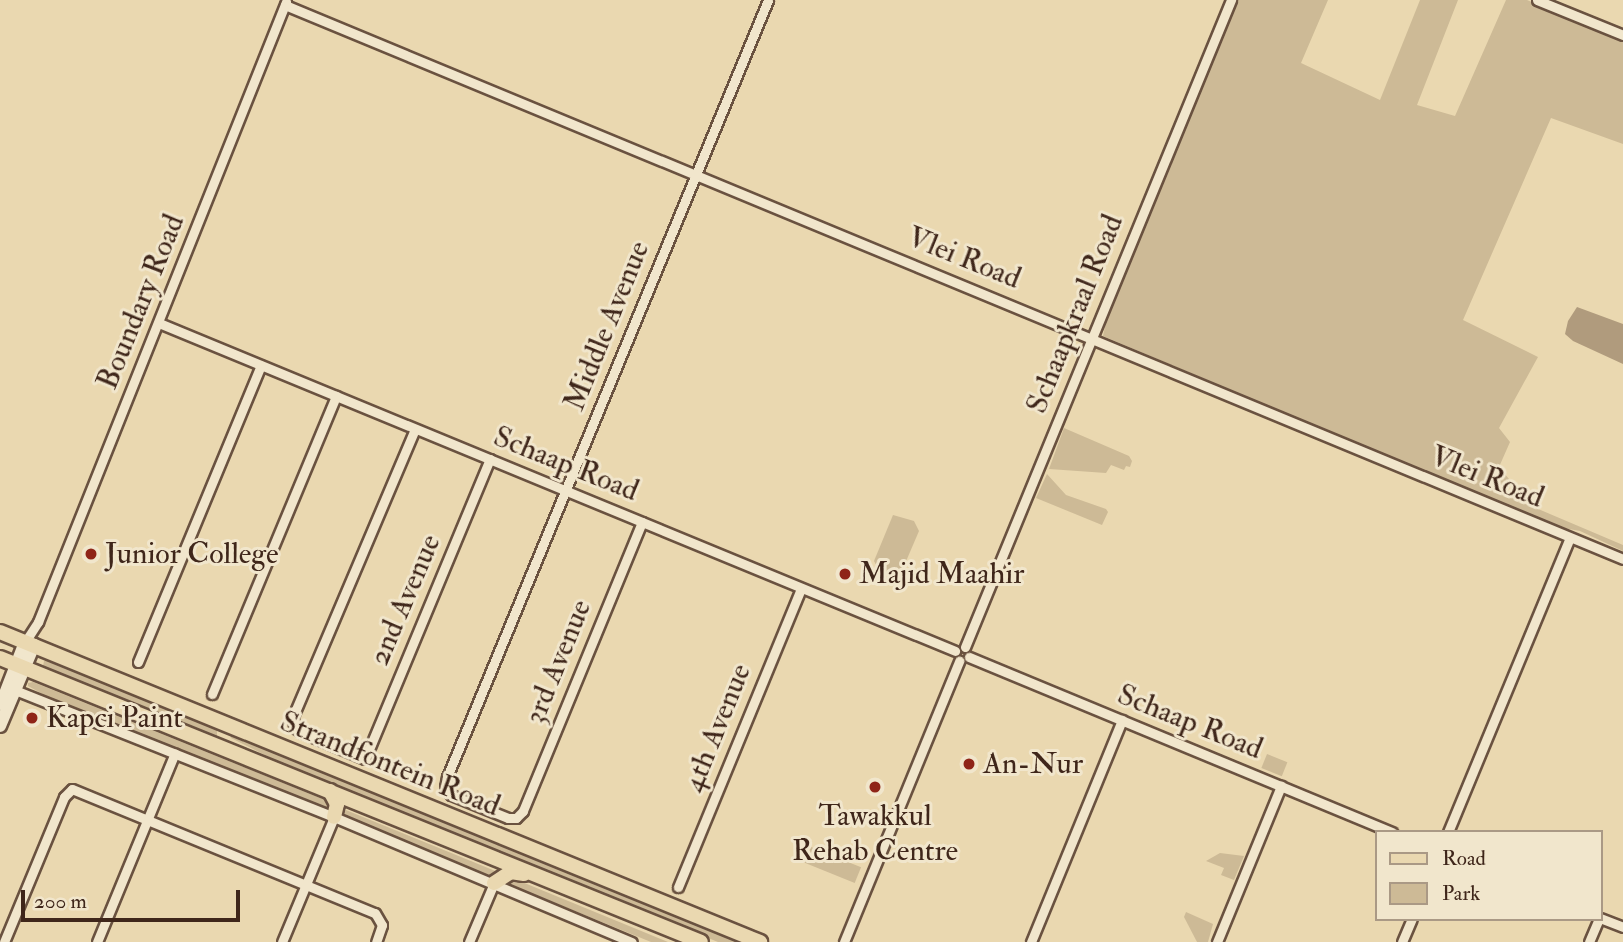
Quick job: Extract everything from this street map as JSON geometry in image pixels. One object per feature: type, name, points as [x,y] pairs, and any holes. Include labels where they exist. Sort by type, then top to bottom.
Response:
[{"type":"main road","name":"Strandfontein Road","points":[[0,632],[760,942]]},
{"type":"main road","name":"Strandfontein Road","points":[[0,657],[701,942]]},
{"type":"main road","points":[[225,724],[222,734],[226,739],[323,788],[337,804],[334,817]]},
{"type":"main road","points":[[494,883],[511,872],[540,876]]},
{"type":"street","name":"Middle Avenue","points":[[516,818],[502,816],[452,795],[445,787],[768,0]]},
{"type":"street","name":"Schaapkraal Road","points":[[961,656],[1231,0]]},
{"type":"street","points":[[1537,0],[1623,35]]},
{"type":"street","name":"Vlei Road","points":[[286,2],[1623,559]]},
{"type":"street","name":"Boundary Road","points":[[30,644],[286,2]]},
{"type":"street","name":"Schaap Road","points":[[159,323],[1387,830]]},
{"type":"street","points":[[138,662],[261,365]]},
{"type":"street","points":[[212,694],[336,396]]},
{"type":"street","name":"2nd Avenue","points":[[415,429],[293,720],[301,733],[365,759],[490,460]]},
{"type":"street","name":"3rd Avenue","points":[[516,818],[525,807],[642,522]]},
{"type":"street","points":[[1449,830],[1570,538]]},
{"type":"street","name":"4th Avenue","points":[[678,887],[801,588]]},
{"type":"street","points":[[0,705],[30,644]]},
{"type":"street","points":[[844,942],[961,656]]},
{"type":"street","points":[[1,721],[15,690],[21,665]]},
{"type":"street","points":[[15,690],[334,817],[632,942]]},
{"type":"street","points":[[1031,942],[1122,720]]},
{"type":"street","points":[[97,942],[176,753]]},
{"type":"street","points":[[1217,942],[1281,786]]},
{"type":"street","points":[[4,942],[67,792],[77,790],[379,916],[382,925],[376,942]]},
{"type":"street","points":[[282,942],[334,817]]},
{"type":"street","points":[[469,942],[494,883]]},
{"type":"street","points":[[1602,919],[1623,927]]},
{"type":"street","points":[[1402,942],[1411,921]]},
{"type":"street","points":[[1589,942],[1598,921]]},
{"type":"green space","points":[[1236,0],[1328,0],[1301,63],[1380,100],[1420,0],[1458,0],[1417,105],[1455,116],[1506,0],[1527,0],[1623,40],[1623,144],[1551,118],[1463,320],[1538,357],[1499,428],[1510,442],[1499,467],[1509,479],[1506,492],[1517,500],[1623,545],[1623,551],[1580,531],[1563,528],[1486,498],[1103,336],[1107,317]]},
{"type":"green space","points":[[1064,428],[1129,456],[1132,461],[1130,467],[1126,466],[1124,470],[1111,465],[1106,473],[1049,469]]},
{"type":"green space","points":[[1047,474],[1066,495],[1106,509],[1108,512],[1102,525],[1036,498]]},
{"type":"green space","points":[[893,515],[914,521],[919,531],[901,573],[895,576],[880,572],[874,561]]},
{"type":"green space","points":[[44,661],[52,661],[217,730],[217,736],[225,745],[43,666]]},
{"type":"green space","points":[[33,682],[325,800],[330,807],[323,808],[48,697],[28,686],[28,683]]},
{"type":"green space","points":[[229,732],[744,942],[718,942],[307,776],[231,738]]},
{"type":"green space","points":[[1267,754],[1287,762],[1282,776],[1261,768]]},
{"type":"green space","points":[[341,808],[668,942],[651,942],[506,883],[342,815]]},
{"type":"green space","points":[[811,847],[861,867],[855,883],[805,863]]},
{"type":"green space","points":[[1220,853],[1244,856],[1234,880],[1221,875],[1224,868],[1206,861]]},
{"type":"green space","points":[[1186,912],[1213,924],[1208,942],[1197,942],[1184,917]]},
{"type":"shaded area","points":[[1577,307],[1623,324],[1623,364],[1573,341],[1565,334],[1568,321]]},
{"type":"place","name":"Junior College","points":[[91,554]]},
{"type":"place","name":"Majid Maahir","points":[[845,574]]},
{"type":"place","name":"Kapci Paint","points":[[32,718]]},
{"type":"place","name":"An-Nur","points":[[969,764]]},
{"type":"place","name":"Tawakkul Rehab Centre","points":[[875,787]]}]
